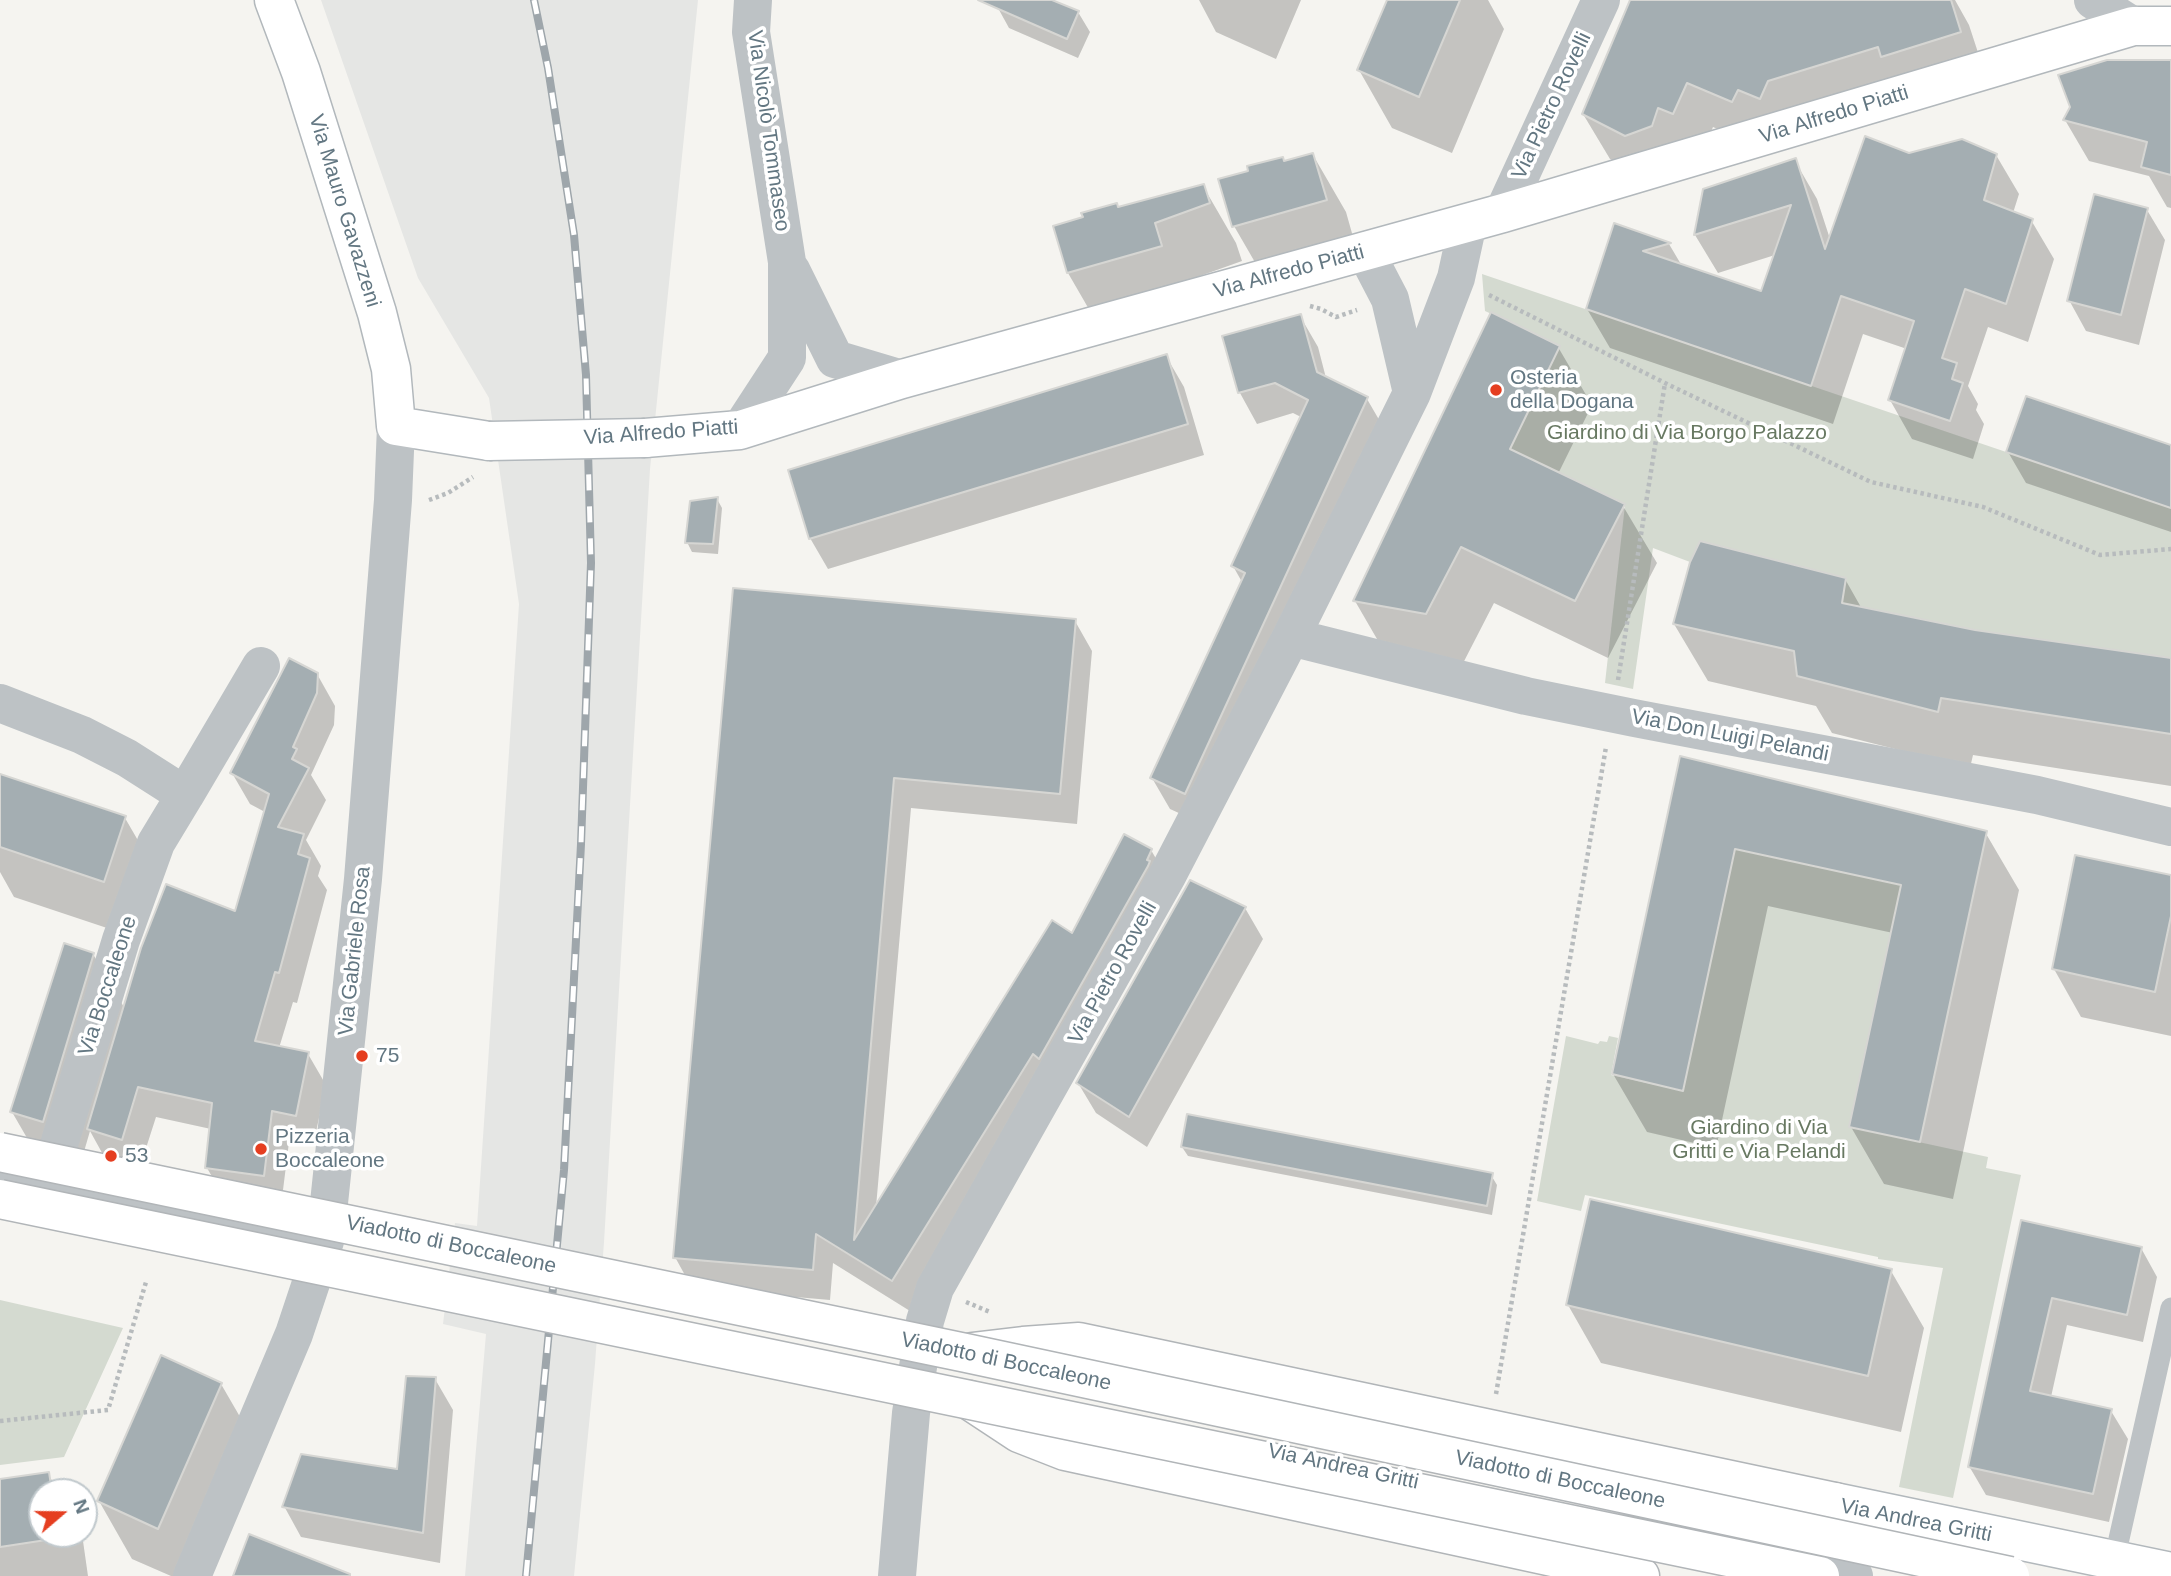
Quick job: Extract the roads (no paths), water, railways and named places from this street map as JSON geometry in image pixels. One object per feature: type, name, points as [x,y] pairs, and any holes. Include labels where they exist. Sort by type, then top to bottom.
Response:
[{"type":"main road","name":"Via Mauro Gavazzeni","points":[[274,0],[301,72],[377,313],[391,369],[397,426]]},
{"type":"main road","name":"Via Alfredo Piatti","points":[[397,426],[487,457],[645,438],[740,430],[902,379],[1485,218],[2110,8],[2171,26]]},
{"type":"main road","name":"Viadotto di Boccaleone","points":[[0,1152],[966,1353],[2011,1576]]},
{"type":"main road","name":"Viadotto di Boccaleone","points":[[0,1199],[1820,1576]]},
{"type":"main road","points":[[966,1353],[1079,1342],[1835,1502]]},
{"type":"main road","points":[[964,1397],[1019,1433],[1065,1451],[1640,1576]]},
{"type":"main road","name":"Via Andrea Gritti","points":[[1835,1502],[2171,1572]]},
{"type":"street","name":"Via Nicolò Tommaseo","points":[[740,430],[787,358],[787,262],[751,32],[752,0]]},
{"type":"street","name":"Via Pietro Rovelli","points":[[897,1576],[903,1490],[918,1369],[925,1321],[935,1288],[1167,876],[1291,637],[1412,393],[1455,278],[1601,0]]},
{"type":"street","points":[[1365,251],[1390,299],[1412,393]]},
{"type":"street","name":"Via Nicolò Tommaseo","points":[[787,262],[835,359],[902,379]]},
{"type":"street","name":"Via Gabriele Rosa","points":[[192,1576],[294,1334],[325,1241],[363,878],[397,426]]},
{"type":"street","name":"Via Don Luigi Pelandi","points":[[1291,637],[1526,696],[2037,795],[2171,827]]},
{"type":"street","name":"Via Boccaleone","points":[[47,1184],[121,940],[156,843],[261,666]]},
{"type":"street","points":[[0,703],[82,735],[127,758],[185,795]]},
{"type":"street","points":[[0,1174],[325,1241]]},
{"type":"street","name":"Via Andrea Gritti","points":[[918,1369],[1044,1383],[1853,1576]]},
{"type":"street","name":"Via Andrea Gritti","points":[[1771,1557],[1835,1502]]},
{"type":"lane","points":[[2114,1561],[2171,1308]]},
{"type":"lane","name":"Via Andrea Gritti","points":[[1977,1576],[2032,1544]]},
{"type":"lane","name":"Via Andrea Gritti","points":[[1771,1557],[1943,1576]]},
{"type":"railway","points":[[526,1576],[564,1170],[581,844],[591,563],[586,375],[574,235],[548,68],[534,0]]},
{"type":"place","name":"Osteria della Dogana","points":[[1496,390]]},
{"type":"place","name":"75","points":[[362,1056]]},
{"type":"place","name":"Pizzeria Boccaleone","points":[[261,1149]]},
{"type":"place","name":"53","points":[[111,1156]]},
{"type":"park label","name":"Giardino di Via Borgo Palazzo","points":[[1687,433]]},
{"type":"park label","name":"Giardino di Via Gritti e Via Pelandi","points":[[1759,1140]]}]
